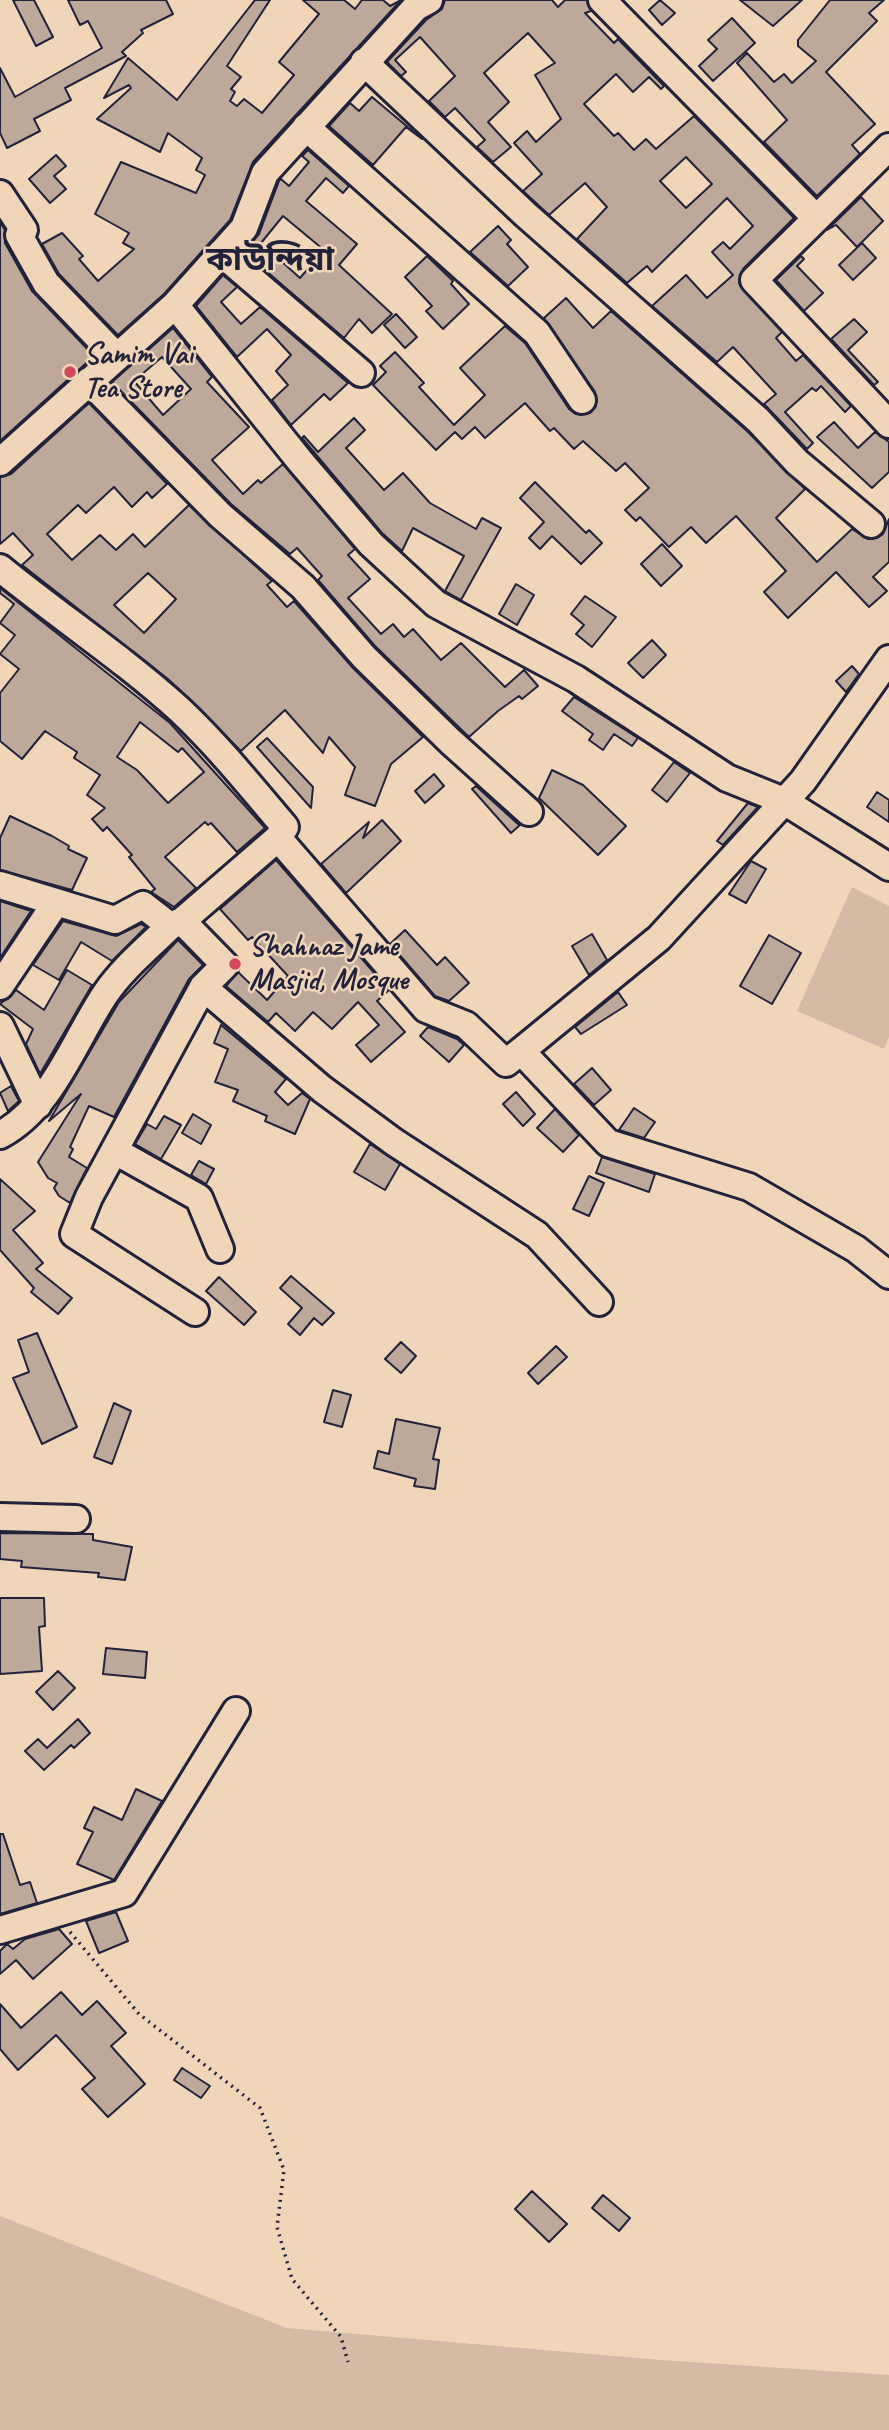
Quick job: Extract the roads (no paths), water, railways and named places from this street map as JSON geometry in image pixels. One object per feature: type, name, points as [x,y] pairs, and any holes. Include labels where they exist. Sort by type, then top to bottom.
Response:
[{"type":"street","points":[[0,462],[175,305],[244,228],[265,173],[416,7],[429,0]]},
{"type":"street","points":[[602,0],[816,217]]},
{"type":"street","points":[[364,62],[524,214],[758,420],[797,462],[871,523]]},
{"type":"street","points":[[306,127],[537,333],[582,400]]},
{"type":"street","points":[[889,147],[754,280],[889,424]]},
{"type":"street","points":[[0,194],[24,230],[19,235],[46,283],[117,356]]},
{"type":"street","points":[[221,253],[361,373]]},
{"type":"street","points":[[175,305],[300,461],[371,544],[436,604],[576,679],[727,778],[784,801],[889,867]]},
{"type":"street","points":[[89,381],[220,515],[303,587],[364,657],[450,741],[529,812]]},
{"type":"street","points":[[0,568],[99,642],[181,712],[236,768],[285,827],[278,838],[128,964],[106,993],[38,1105],[0,1135]]},
{"type":"street","points":[[278,838],[426,1009],[466,1025],[506,1063],[659,938],[803,781],[889,659]]},
{"type":"street","points":[[0,885],[55,904],[116,920],[143,905],[176,924],[225,965],[202,987],[89,1197],[74,1234],[195,1312]]},
{"type":"street","points":[[0,986],[55,904]]},
{"type":"street","points":[[202,987],[322,1089],[384,1135],[483,1203],[537,1235],[599,1302]]},
{"type":"street","points":[[0,1026],[38,1105]]},
{"type":"street","points":[[521,1051],[608,1143],[749,1187],[856,1249],[889,1275]]},
{"type":"street","points":[[115,1151],[198,1198],[220,1248]]},
{"type":"street","points":[[0,1517],[76,1519]]},
{"type":"street","points":[[0,1930],[124,1893],[236,1711]]},
{"type":"place","name":"Samim Vai Tea Store","points":[[70,372]]},
{"type":"place","name":"Shahnaz Jame Masjid, Mosque","points":[[235,964]]},
{"type":"district","name":"কাউন্দিয়া","points":[[270,261]]}]
